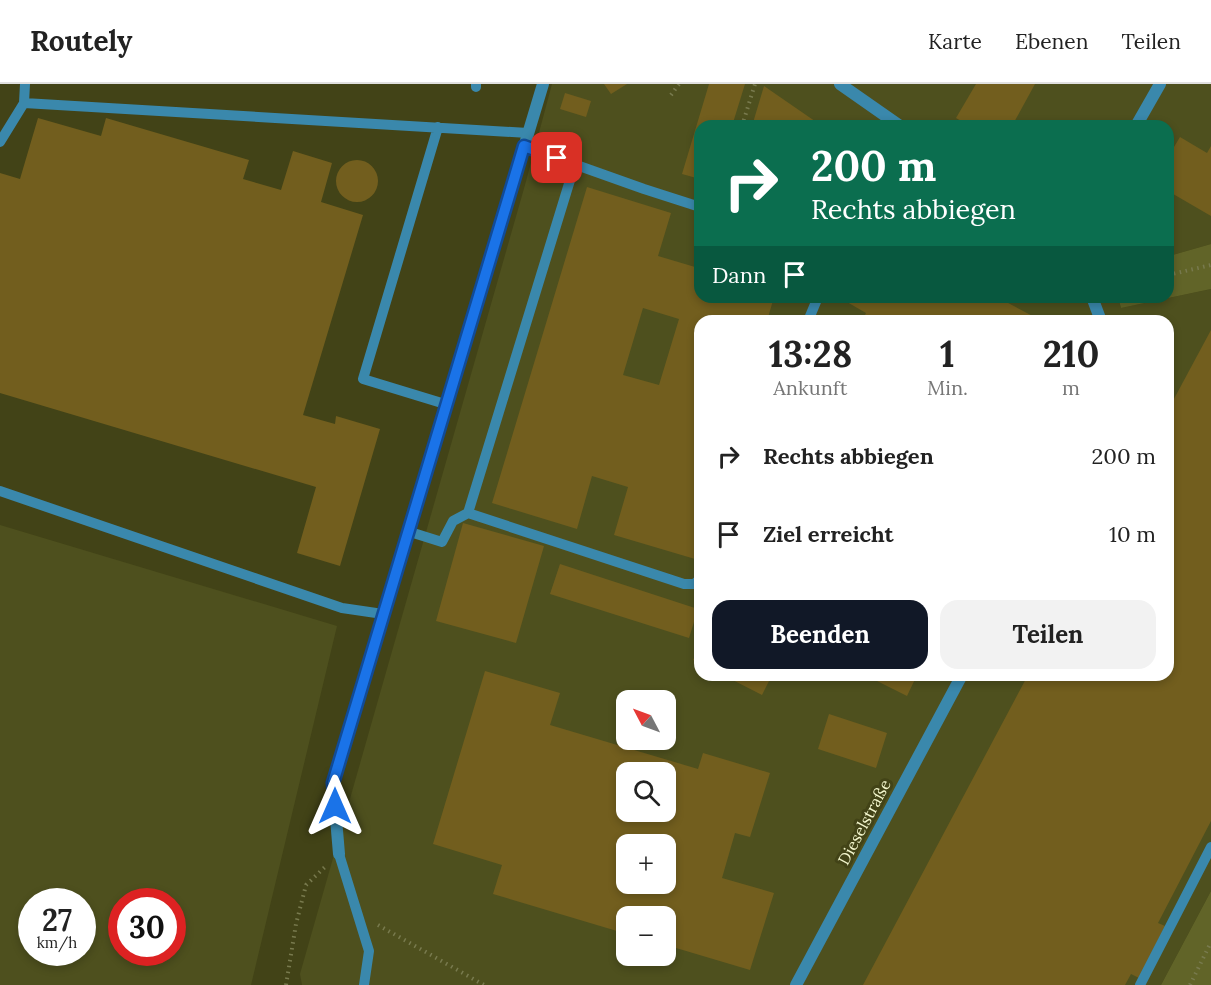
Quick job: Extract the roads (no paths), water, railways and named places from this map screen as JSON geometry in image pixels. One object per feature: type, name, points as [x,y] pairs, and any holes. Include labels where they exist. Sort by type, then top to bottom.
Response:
[{"type":"street","points":[[339,854],[333,783],[543,84]]},
{"type":"street","points":[[840,84],[891,120]]},
{"type":"street","points":[[1139,120],[1160,84]]},
{"type":"street","name":"Dieselstraße","points":[[796,985],[959,681]]},
{"type":"lane","points":[[0,142],[24,103],[25,84]]},
{"type":"lane","points":[[24,103],[528,132]]},
{"type":"lane","points":[[438,127],[363,379],[445,404]]},
{"type":"lane","points":[[524,146],[694,205]]},
{"type":"lane","points":[[407,531],[442,542],[453,521],[468,513],[575,164]]},
{"type":"lane","points":[[0,491],[342,608],[383,614]]},
{"type":"lane","points":[[468,513],[684,584],[694,584]]},
{"type":"lane","points":[[1140,985],[1211,847]]},
{"type":"lane","points":[[339,854],[369,951],[364,985]]}]
